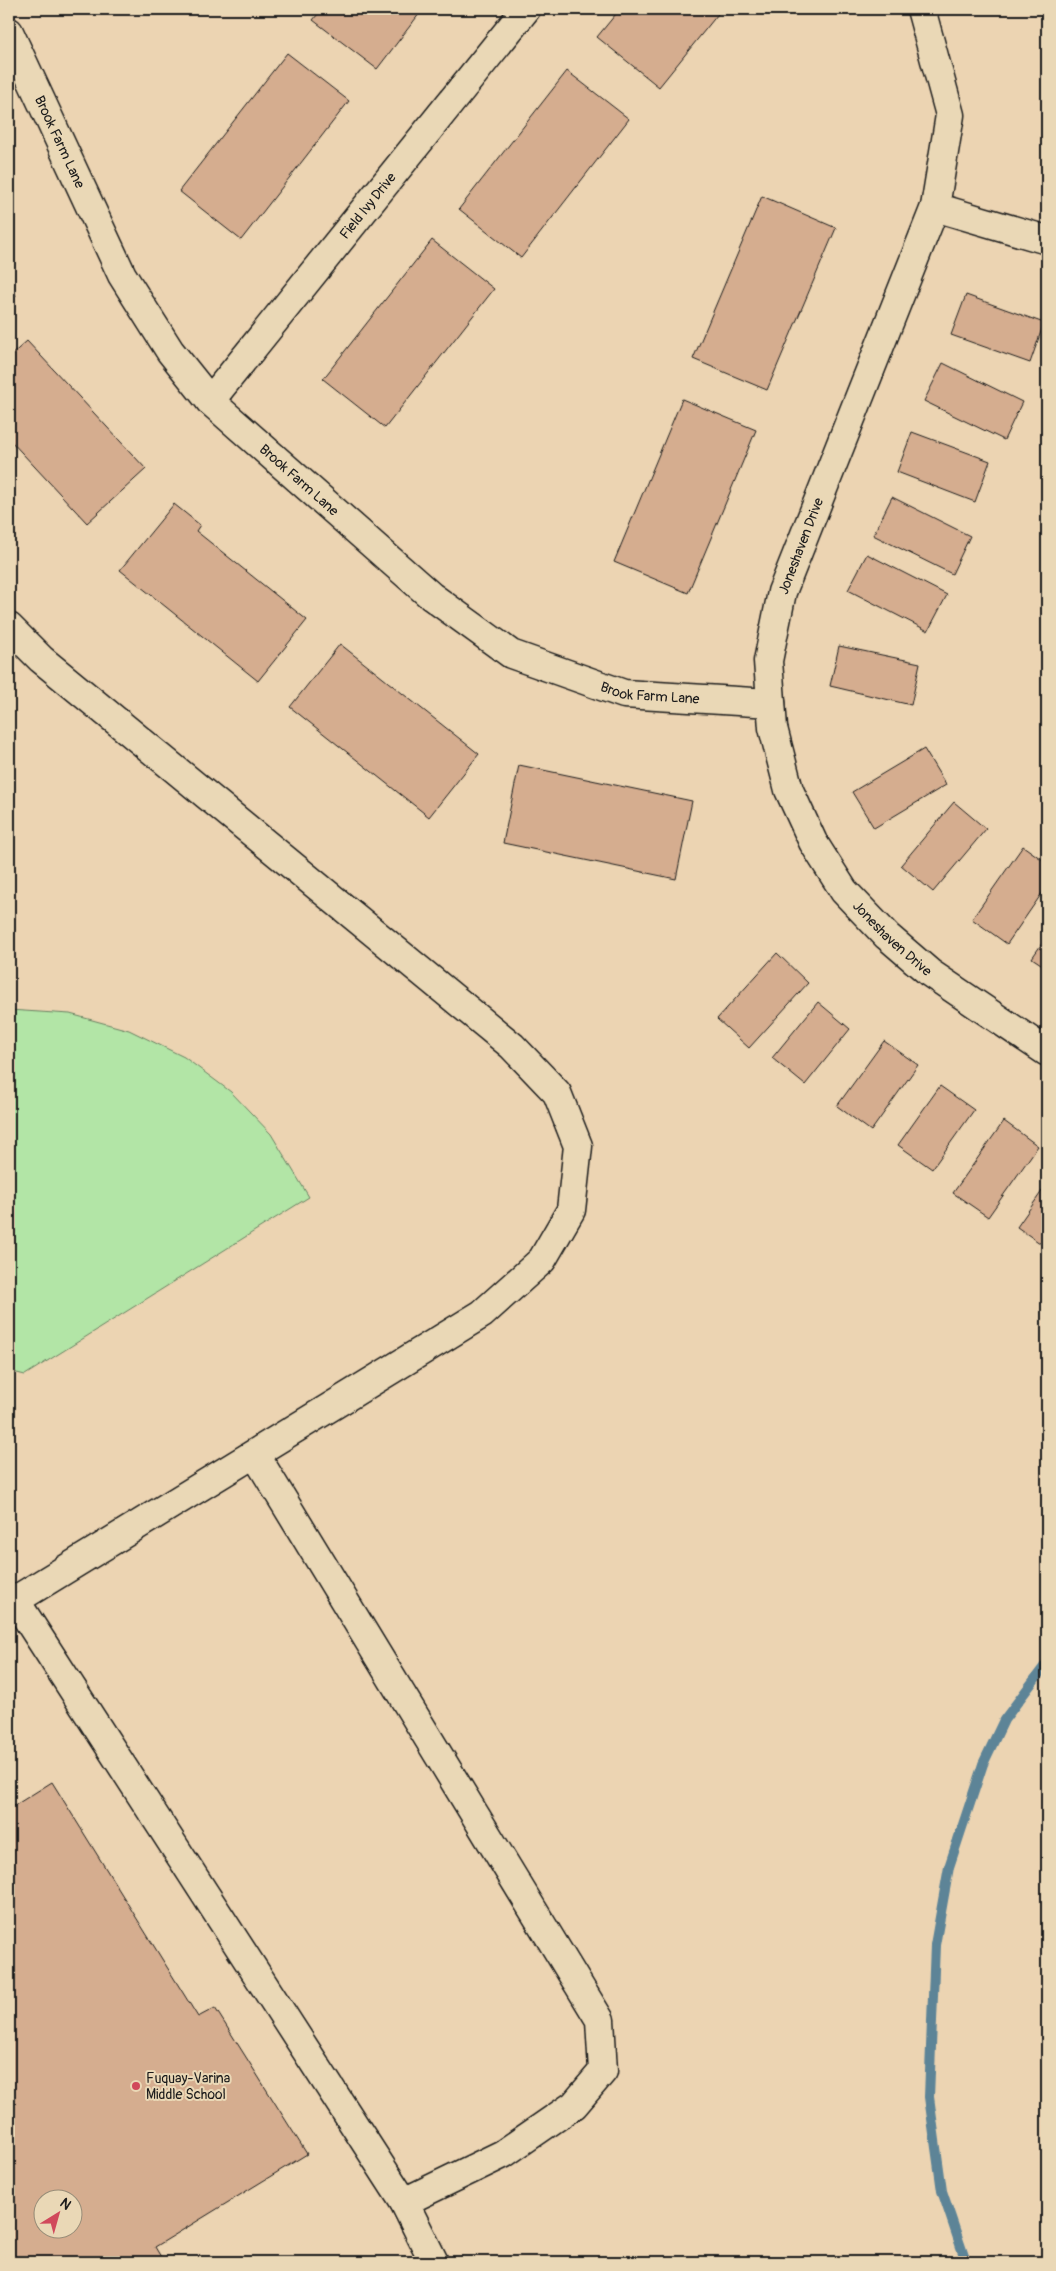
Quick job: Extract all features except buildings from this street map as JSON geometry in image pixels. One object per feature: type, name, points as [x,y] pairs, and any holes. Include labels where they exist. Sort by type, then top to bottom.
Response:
[{"type":"street","name":"Field Ivy Drive","points":[[210,401],[526,9]]},
{"type":"street","name":"Joneshaven Drive","points":[[921,9],[950,115],[935,207],[782,592],[768,662],[773,728],[789,790],[813,842],[844,891],[887,936],[930,973],[1047,1052]]},
{"type":"street","name":"Brook Farm Lane","points":[[9,32],[122,275],[170,351],[210,401],[431,596],[512,654],[624,694],[771,702]]},
{"type":"street","points":[[935,207],[1047,240]]},
{"type":"street","points":[[9,627],[41,659],[512,1046],[557,1094],[578,1146],[571,1210],[542,1260],[482,1314],[12,1602],[404,2202],[434,2262]]},
{"type":"street","points":[[255,1454],[600,2020],[603,2072],[574,2106],[503,2154],[404,2202]]},
{"type":"green space","points":[[9,1010],[70,1014],[129,1030],[184,1057],[231,1092],[271,1134],[309,1197],[25,1375],[9,1371]]},
{"type":"waterway","points":[[966,2262],[942,2191],[929,2097],[935,1945],[949,1867],[983,1764],[1004,1720],[1047,1663]]},
{"type":"place","name":"Fuquay-Varina Middle School","points":[[136,2086]]}]
